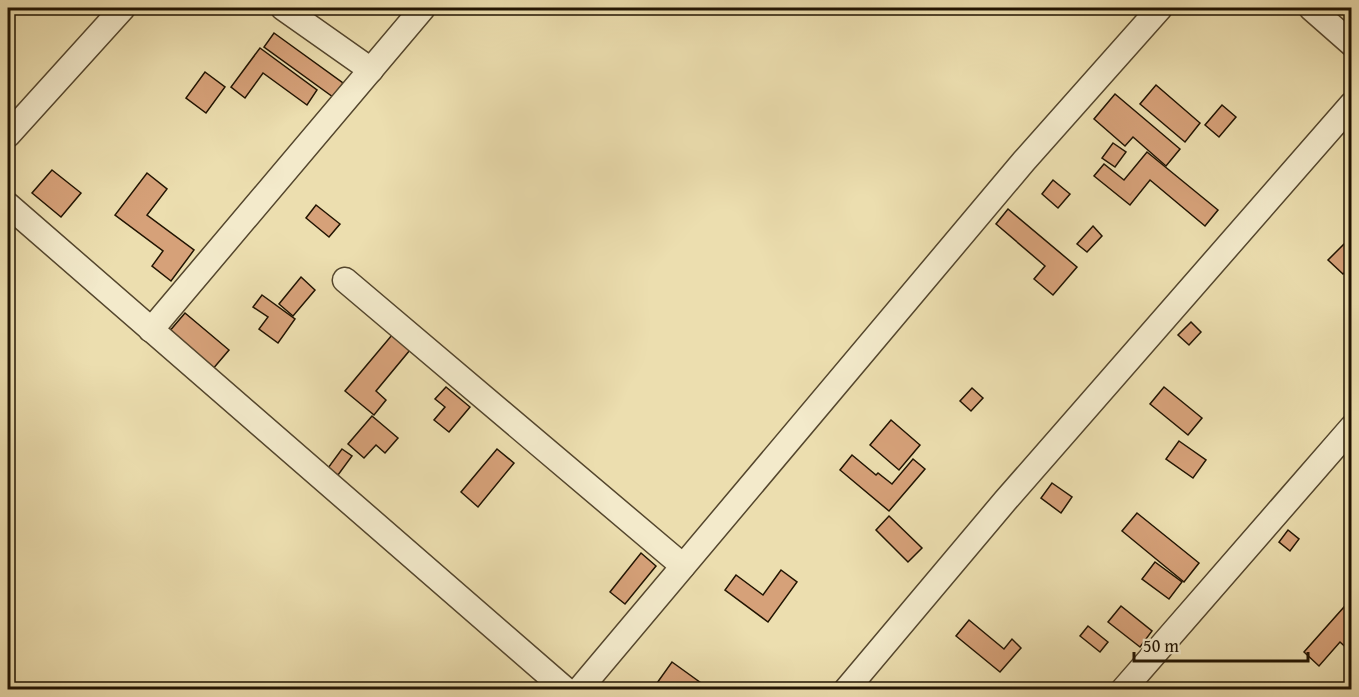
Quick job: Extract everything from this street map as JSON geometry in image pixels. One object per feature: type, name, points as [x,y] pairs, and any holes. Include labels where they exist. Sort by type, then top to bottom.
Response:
[{"type":"street","points":[[8,135],[123,8]]},
{"type":"street","points":[[283,8],[371,70]]},
{"type":"street","points":[[152,330],[423,8]]},
{"type":"street","points":[[579,690],[1024,161],[1160,8]]},
{"type":"street","points":[[1311,8],[1352,44]]},
{"type":"street","points":[[846,690],[1005,501],[1352,104]]},
{"type":"street","points":[[8,205],[566,690]]},
{"type":"street","points":[[345,280],[683,566]]},
{"type":"street","points":[[1123,690],[1352,427]]},
{"type":"building","points":[[274,33],[343,83],[333,97],[264,47]]},
{"type":"building","points":[[260,48],[317,90],[307,105],[263,73],[245,98],[231,87]]},
{"type":"building","points":[[205,72],[225,87],[206,113],[186,98]]},
{"type":"building","points":[[1156,85],[1200,123],[1185,142],[1140,104]]},
{"type":"building","points":[[1115,94],[1180,149],[1166,166],[1133,137],[1125,146],[1094,119]]},
{"type":"building","points":[[1222,105],[1236,117],[1219,137],[1205,125]]},
{"type":"building","points":[[1113,143],[1126,152],[1115,167],[1102,158]]},
{"type":"building","points":[[1147,152],[1218,210],[1205,226],[1150,180],[1130,205],[1094,176],[1104,164],[1124,180]]},
{"type":"building","points":[[52,170],[81,193],[61,217],[32,193]]},
{"type":"building","points":[[147,173],[167,189],[147,215],[194,250],[171,281],[152,266],[163,251],[115,215]]},
{"type":"building","points":[[1053,180],[1070,194],[1058,208],[1042,194]]},
{"type":"building","points":[[316,205],[340,224],[329,237],[306,218]]},
{"type":"building","points":[[1008,209],[1077,267],[1053,295],[1034,279],[1045,266],[996,224]]},
{"type":"building","points":[[1093,226],[1102,236],[1087,252],[1077,244]]},
{"type":"building","points":[[1352,236],[1352,266],[1343,274],[1328,260]]},
{"type":"building","points":[[301,277],[315,290],[293,316],[279,304]]},
{"type":"building","points":[[262,295],[295,319],[278,343],[259,329],[268,317],[253,307]]},
{"type":"building","points":[[185,313],[229,350],[212,370],[168,333]]},
{"type":"building","points":[[1191,322],[1201,332],[1189,345],[1178,335]]},
{"type":"building","points":[[392,335],[410,350],[376,391],[386,400],[374,415],[345,391]]},
{"type":"building","points":[[446,387],[470,407],[449,432],[434,420],[445,407],[435,399]]},
{"type":"building","points":[[1164,387],[1202,418],[1188,435],[1150,404]]},
{"type":"building","points":[[972,388],[983,398],[971,411],[960,401]]},
{"type":"building","points":[[372,416],[398,438],[385,453],[376,445],[364,458],[348,444]]},
{"type":"building","points":[[891,420],[920,445],[899,470],[870,445]]},
{"type":"building","points":[[1179,441],[1206,460],[1193,478],[1166,459]]},
{"type":"building","points":[[342,449],[352,456],[338,475],[328,468]]},
{"type":"building","points":[[497,449],[514,463],[478,507],[461,492]]},
{"type":"building","points":[[852,455],[876,475],[878,473],[892,484],[913,459],[925,469],[889,511],[840,470]]},
{"type":"building","points":[[1052,483],[1072,497],[1061,513],[1041,498]]},
{"type":"building","points":[[1137,513],[1199,563],[1184,582],[1122,531]]},
{"type":"building","points":[[889,516],[922,548],[908,562],[876,530]]},
{"type":"building","points":[[1288,530],[1299,539],[1290,551],[1279,542]]},
{"type":"building","points":[[641,553],[656,566],[625,604],[610,592]]},
{"type":"building","points":[[1155,562],[1182,582],[1169,599],[1142,579]]},
{"type":"building","points":[[781,570],[797,582],[768,622],[725,590],[736,575],[763,595]]},
{"type":"building","points":[[1352,598],[1352,653],[1340,642],[1319,666],[1304,652]]},
{"type":"building","points":[[1121,606],[1152,631],[1140,647],[1108,622]]},
{"type":"building","points":[[969,620],[1004,649],[1012,639],[1021,648],[1000,672],[956,636]]},
{"type":"building","points":[[1088,626],[1108,642],[1100,652],[1080,636]]},
{"type":"building","points":[[672,662],[708,688],[707,690],[652,690]]}]
